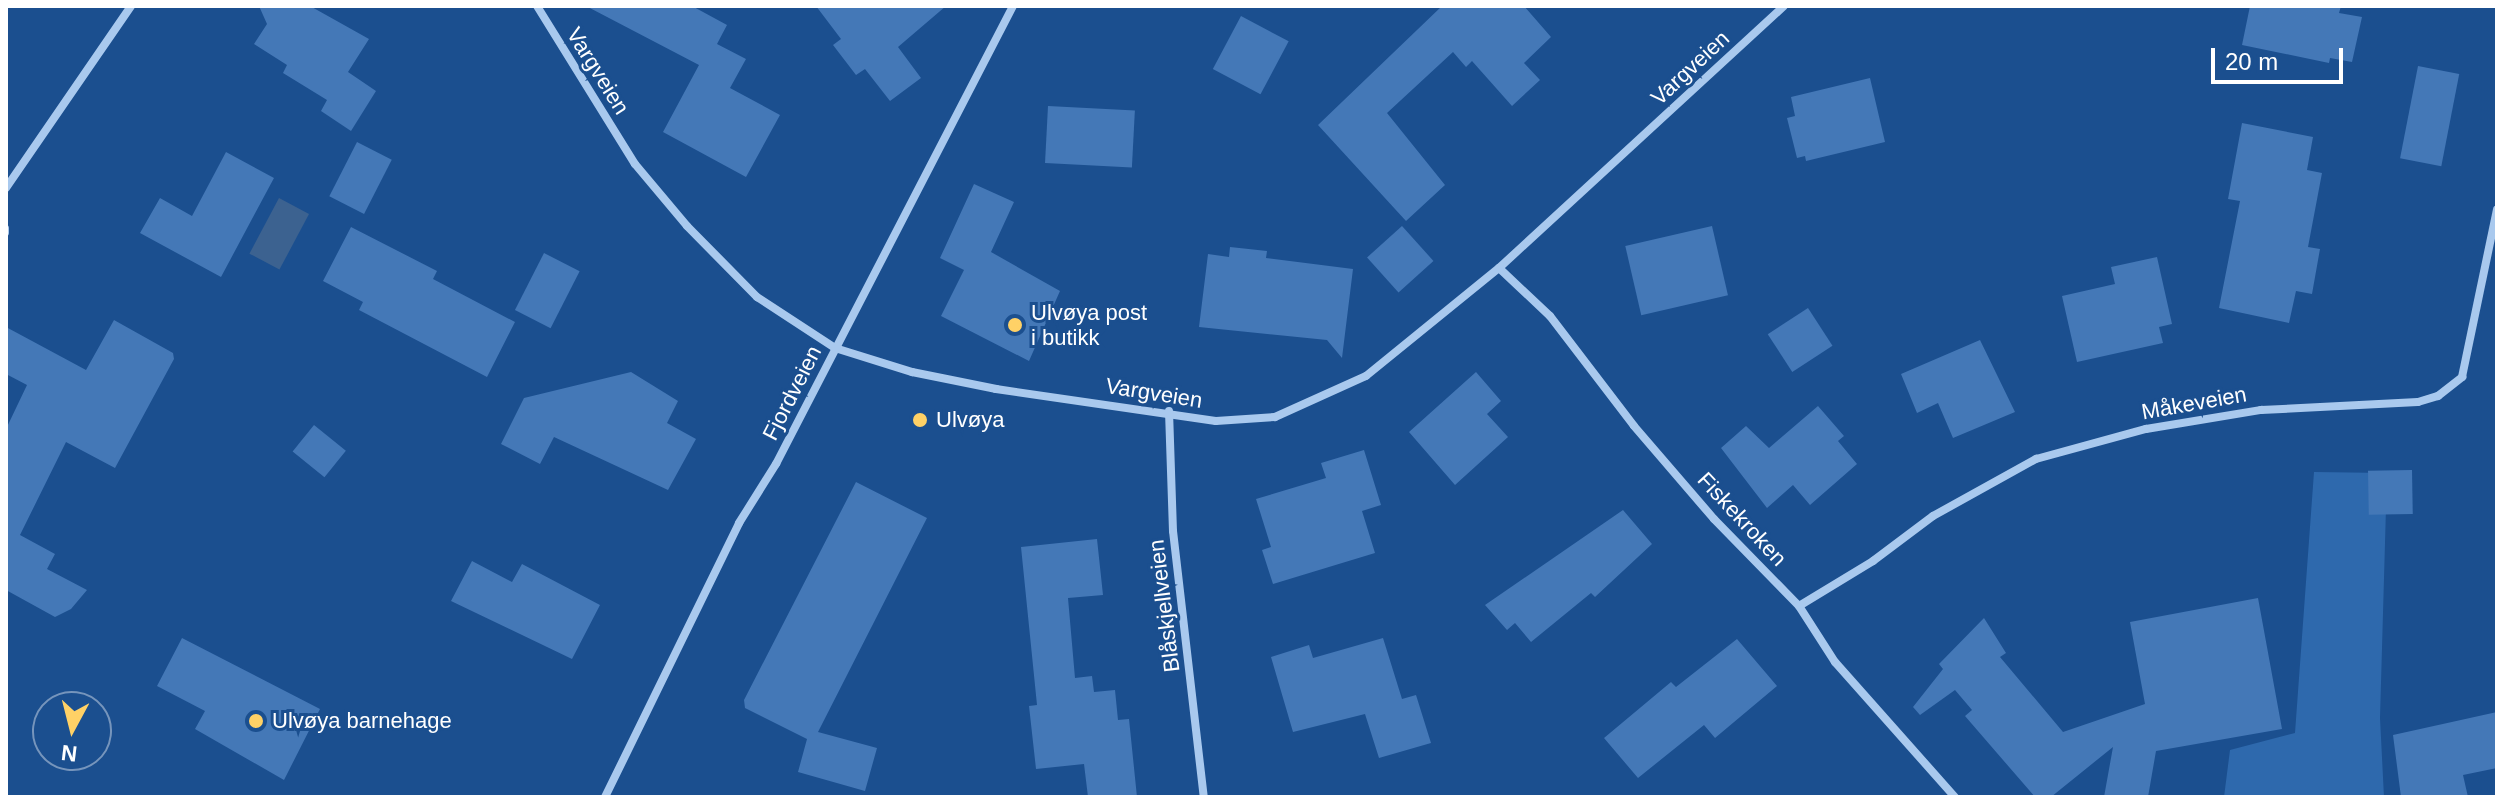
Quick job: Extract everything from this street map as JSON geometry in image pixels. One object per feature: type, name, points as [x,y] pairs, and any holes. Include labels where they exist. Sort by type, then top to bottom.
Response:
[{"type":"street","points":[[6,188],[131,6]]},
{"type":"street","name":"Vargveien","points":[[537,6],[635,164],[687,226],[757,297],[835,348],[912,372],[996,389],[1169,411],[1216,421],[1275,417],[1323,400],[1366,376],[1499,268],[1784,6]]},
{"type":"street","name":"Fjordveien","points":[[605,797],[739,523],[776,464],[1013,6]]},
{"type":"street","name":"Måkeveien","points":[[1799,606],[1873,561],[1933,516],[2036,459],[2146,429],[2261,410],[2418,402],[2438,396],[2462,377],[2497,210]]},
{"type":"street","name":"Fiskekroken","points":[[1499,268],[1550,316],[1714,519],[1799,606],[1835,662],[1955,797]]},
{"type":"street","name":"Blåskjellveien","points":[[1169,411],[1173,531],[1204,797]]},
{"type":"shaded area","points":[[279,198],[309,214],[279,270],[249,254]]},
{"type":"shaded area","points":[[2314,472],[2387,473],[2380,718],[2384,797],[2224,797],[2230,750],[2295,733]]},
{"type":"building","points":[[259,6],[310,6],[369,39],[348,72],[376,91],[351,131],[321,111],[327,100],[283,73],[287,65],[254,44],[267,24]]},
{"type":"building","points":[[586,6],[692,6],[727,25],[717,44],[746,59],[730,88],[780,115],[746,177],[663,132],[699,65]]},
{"type":"building","points":[[816,6],[946,6],[898,47],[921,78],[890,101],[865,69],[856,75],[833,45],[841,39]]},
{"type":"building","points":[[1442,6],[1524,6],[1551,37],[1524,63],[1540,80],[1512,106],[1472,61],[1466,67],[1453,52],[1387,113],[1445,185],[1406,221],[1318,125]]},
{"type":"building","points":[[2250,6],[2341,6],[2339,13],[2362,17],[2352,62],[2330,58],[2329,63],[2242,45]]},
{"type":"building","points":[[1241,16],[1289,41],[1261,94],[1213,69]]},
{"type":"building","points":[[2418,66],[2459,74],[2441,166],[2400,158]]},
{"type":"building","points":[[1870,78],[1885,142],[1806,161],[1805,156],[1797,158],[1787,118],[1795,116],[1791,97]]},
{"type":"building","points":[[1048,106],[1135,111],[1132,167],[1045,163]]},
{"type":"building","points":[[2242,123],[2313,137],[2307,170],[2322,173],[2308,247],[2320,249],[2312,294],[2296,291],[2289,323],[2219,308],[2240,201],[2228,199]]},
{"type":"building","points":[[357,142],[392,160],[364,214],[329,196]]},
{"type":"building","points":[[226,152],[274,178],[221,277],[140,233],[160,198],[192,216]]},
{"type":"building","points":[[974,184],[1014,202],[991,252],[1060,291],[1029,361],[941,316],[964,270],[940,258]]},
{"type":"building","points":[[1402,226],[1433,261],[1399,292],[1367,257]]},
{"type":"building","points":[[1712,226],[1728,295],[1641,315],[1625,246]]},
{"type":"building","points":[[351,227],[437,271],[433,279],[515,322],[487,377],[359,310],[363,302],[323,281]]},
{"type":"building","points":[[1230,247],[1267,251],[1266,258],[1353,269],[1342,358],[1327,340],[1199,327],[1208,254],[1229,257]]},
{"type":"building","points":[[544,253],[580,271],[551,328],[515,310]]},
{"type":"building","points":[[2157,257],[2172,324],[2159,327],[2163,343],[2077,362],[2062,296],[2115,284],[2111,267]]},
{"type":"building","points":[[1808,308],[1833,346],[1792,372],[1768,334]]},
{"type":"building","points":[[114,320],[173,353],[174,359],[115,468],[66,442],[20,535],[55,554],[47,569],[87,590],[71,609],[55,617],[6,590],[6,429],[27,385],[6,374],[6,327],[86,370]]},
{"type":"building","points":[[1980,340],[2015,412],[1953,438],[1938,403],[1917,413],[1901,374]]},
{"type":"building","points":[[631,372],[678,401],[667,423],[696,439],[668,490],[554,437],[540,464],[501,444],[524,398]]},
{"type":"building","points":[[1476,372],[1501,401],[1487,414],[1508,437],[1455,485],[1409,432]]},
{"type":"building","points":[[1818,406],[1844,436],[1838,441],[1857,464],[1810,505],[1793,485],[1767,508],[1721,448],[1746,426],[1769,448]]},
{"type":"building","points":[[314,425],[346,451],[324,477],[293,451]]},
{"type":"building","points":[[1364,450],[1381,505],[1362,511],[1375,553],[1273,584],[1262,550],[1271,547],[1256,499],[1326,478],[1321,463]]},
{"type":"building","points":[[2412,470],[2413,514],[2369,515],[2368,471]]},
{"type":"building","points":[[856,482],[927,518],[818,732],[877,748],[865,791],[798,772],[807,739],[745,708],[744,700]]},
{"type":"building","points":[[1623,510],[1652,544],[1595,597],[1591,593],[1531,642],[1515,623],[1507,630],[1485,605]]},
{"type":"building","points":[[1097,539],[1103,595],[1068,598],[1075,678],[1092,676],[1094,692],[1115,690],[1118,720],[1129,719],[1137,797],[1088,797],[1084,764],[1036,769],[1029,706],[1037,705],[1021,547]]},
{"type":"building","points":[[472,561],[512,582],[522,564],[600,605],[572,659],[451,601]]},
{"type":"building","points":[[2258,598],[2282,729],[2156,751],[2148,797],[2104,797],[2113,747],[2051,797],[2035,797],[1965,716],[1972,710],[1955,690],[1920,715],[1913,707],[1943,669],[1939,664],[1984,618],[2006,653],[2000,657],[2063,732],[2145,704],[2130,622]]},
{"type":"building","points":[[182,638],[320,709],[284,780],[195,729],[205,711],[157,686]]},
{"type":"building","points":[[1383,638],[1402,699],[1416,695],[1431,743],[1379,758],[1365,714],[1293,732],[1271,657],[1309,645],[1313,658]]},
{"type":"building","points":[[1737,639],[1777,686],[1715,738],[1704,725],[1638,778],[1604,738],[1671,682],[1676,687]]},
{"type":"building","points":[[2497,712],[2497,768],[2463,775],[2468,797],[2401,797],[2393,735]]},
{"type":"place","name":"Ulvøya post i butikk","points":[[1015,325]]},
{"type":"place","name":"Ulvøya","points":[[920,420]]},
{"type":"place","name":"Ulvøya barnehage","points":[[256,721]]}]
